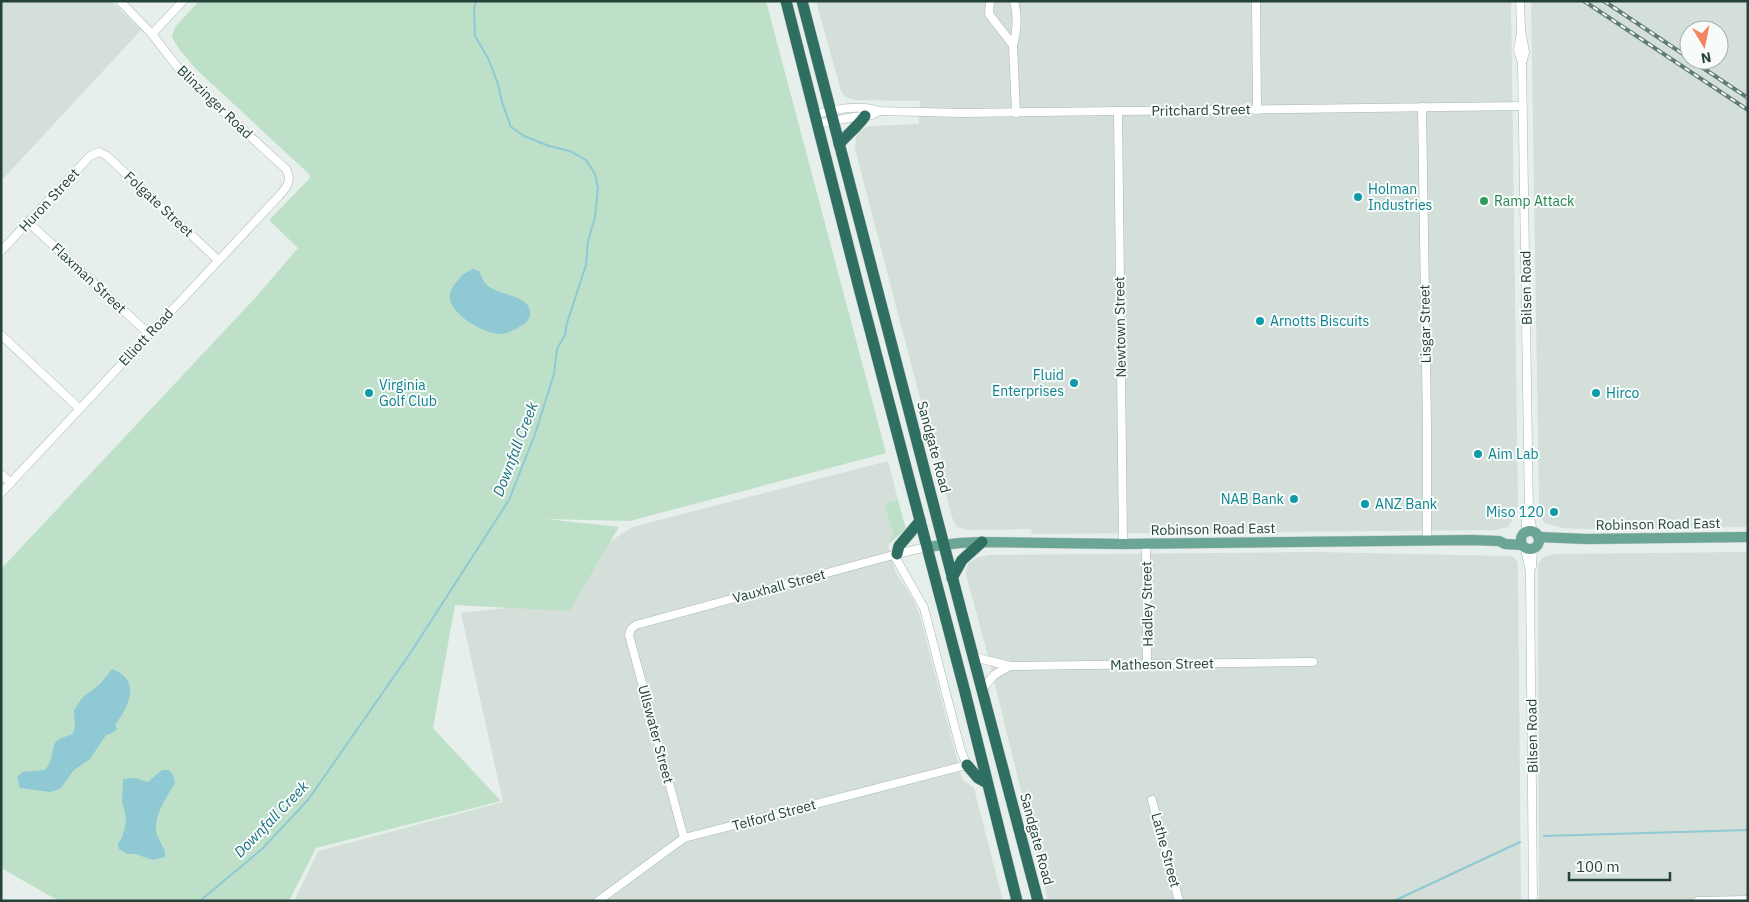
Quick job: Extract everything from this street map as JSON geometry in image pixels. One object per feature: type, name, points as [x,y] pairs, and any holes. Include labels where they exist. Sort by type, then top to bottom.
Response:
[{"type":"highway","points":[[786,1],[858,288],[927,547],[1017,901]]},
{"type":"highway","name":"Sandgate Road","points":[[802,1],[1038,901]]},
{"type":"highway","points":[[839,144],[849,132],[860,124],[865,116]]},
{"type":"highway","points":[[895,554],[899,546],[920,521]]},
{"type":"highway","points":[[952,578],[962,560],[982,542]]},
{"type":"highway","points":[[967,765],[978,778],[987,783]]},
{"type":"main road","name":"Robinson Road East","points":[[927,547],[982,542],[1146,544],[1498,541],[1505,544],[1555,536],[1568,539],[1748,537]]},
{"type":"street","name":"Blinzinger Road","points":[[120,1],[152,34],[192,83],[286,169],[289,180]]},
{"type":"street","points":[[152,34],[183,1]]},
{"type":"street","points":[[990,1],[989,14],[1013,45]]},
{"type":"street","points":[[1014,1],[1016,12],[1016,34],[1013,45],[1016,113]]},
{"type":"street","points":[[1256,1],[1257,110]]},
{"type":"street","name":"Bilsen Road","points":[[1520,1],[1521,30],[1525,52],[1522,63],[1529,513],[1526,520],[1532,566],[1530,572],[1533,901]]},
{"type":"street","name":"Pritchard Street","points":[[832,116],[851,108],[872,108],[879,111],[1016,113],[1523,106]]},
{"type":"street","name":"Lisgar Street","points":[[1422,108],[1427,541]]},
{"type":"street","name":"Pritchard Street","points":[[816,119],[832,116],[865,116],[879,111]]},
{"type":"street","name":"Newtown Street","points":[[1118,111],[1123,544]]},
{"type":"street","name":"Huron Street","points":[[1,251],[90,156],[98,152]]},
{"type":"street","name":"Folgate Street","points":[[98,152],[107,156],[218,260]]},
{"type":"street","name":"Elliott Road","points":[[1,493],[286,188],[289,180]]},
{"type":"street","name":"Flaxman Street","points":[[28,222],[149,334]]},
{"type":"street","points":[[1,335],[80,409]]},
{"type":"street","points":[[1,474],[11,483]]},
{"type":"street","name":"Hadley Street","points":[[1146,544],[1148,664]]},
{"type":"street","name":"Vauxhall Street","points":[[631,629],[636,625],[895,554],[927,547]]},
{"type":"street","points":[[895,554],[924,608],[967,765]]},
{"type":"street","name":"Ullswater Street","points":[[631,629],[630,635],[684,838]]},
{"type":"street","name":"Matheson Street","points":[[973,657],[1010,666],[1313,662]]},
{"type":"street","points":[[982,690],[994,675],[1010,666]]},
{"type":"street","name":"Telford Street","points":[[598,901],[684,838],[967,765]]},
{"type":"street","name":"Lathe Street","points":[[1152,800],[1180,901]]},
{"type":"street","points":[[1698,901],[1748,900]]},
{"type":"shaded area","points":[[1,1],[111,1],[141,30],[1,181]]},
{"type":"shaded area","points":[[816,1],[1511,1],[1518,506],[1508,527],[1496,530],[1032,534],[1031,529],[966,530],[957,527],[953,520],[939,471],[855,149],[856,138],[860,130],[870,126],[919,124],[920,101],[856,100],[845,97],[841,91]]},
{"type":"shaded area","points":[[1531,1],[1748,1],[1748,527],[1582,529],[1563,528],[1547,524],[1541,519],[1539,501]]},
{"type":"shaded area","points":[[888,461],[898,500],[884,504],[893,535],[888,545],[895,571],[914,601],[920,616],[962,779],[974,788],[1003,901],[294,901],[318,851],[503,802],[461,613],[541,604],[590,555],[632,527]]},
{"type":"shaded area","points":[[1315,552],[1507,556],[1513,557],[1517,561],[1521,901],[1048,901],[987,652],[966,575],[967,566],[970,562],[979,557],[990,555]]},
{"type":"shaded area","points":[[1748,552],[1748,901],[1539,901],[1538,565],[1542,558],[1552,554]]},
{"type":"green space","name":"Virginia Golf Club","points":[[199,1],[766,1],[886,453],[630,521],[546,519],[619,527],[569,611],[455,605],[433,728],[501,801],[316,848],[289,901],[59,901],[1,868],[1,569],[256,297],[298,248],[269,220],[310,178],[309,174],[196,69],[179,49],[172,37],[175,27]]},
{"type":"green space","points":[[898,500],[906,529],[888,545],[893,534],[884,504]]},
{"type":"water","points":[[473,269],[479,271],[487,285],[518,298],[528,306],[530,314],[526,322],[510,332],[492,333],[467,321],[454,308],[450,300],[453,286],[461,276]]},
{"type":"water","points":[[112,669],[127,680],[130,687],[125,710],[115,725],[117,729],[106,735],[90,759],[74,770],[60,789],[50,792],[20,788],[17,777],[22,772],[45,770],[50,762],[56,741],[73,734],[75,725],[74,710],[82,698],[100,684]]},
{"type":"water","points":[[162,770],[169,770],[173,775],[175,783],[158,814],[156,828],[157,835],[164,848],[165,857],[153,860],[135,854],[127,854],[119,849],[118,843],[122,838],[126,822],[122,802],[123,779],[135,778],[148,782]]},
{"type":"waterway","name":"Downfall Creek","points":[[200,901],[262,849],[308,800],[411,652],[509,500],[535,434],[554,374],[557,349],[565,335],[567,323],[586,265],[588,241],[595,217],[598,188],[595,174],[586,160],[570,151],[549,146],[524,136],[511,127],[488,58],[475,36],[474,8],[476,1]]},
{"type":"waterway","points":[[1544,836],[1748,830]]},
{"type":"waterway","points":[[1394,901],[1520,842]]},
{"type":"railway","points":[[1584,1],[1748,110]]},
{"type":"railway","points":[[1604,1],[1679,51]]},
{"type":"railway","points":[[1706,70],[1748,98]]},
{"type":"place","name":"Holman Industries","points":[[1358,197]]},
{"type":"place","name":"Ramp Attack","points":[[1484,201]]},
{"type":"place","name":"Arnotts Biscuits","points":[[1260,321]]},
{"type":"place","name":"Fluid Enterprises","points":[[1074,383]]},
{"type":"place","name":"Virginia Golf Club","points":[[369,393]]},
{"type":"place","name":"Hirco","points":[[1596,393]]},
{"type":"place","name":"Aim Lab","points":[[1478,454]]},
{"type":"place","name":"NAB Bank","points":[[1294,499]]},
{"type":"place","name":"ANZ Bank","points":[[1365,504]]},
{"type":"place","name":"Miso 120","points":[[1554,512]]}]
